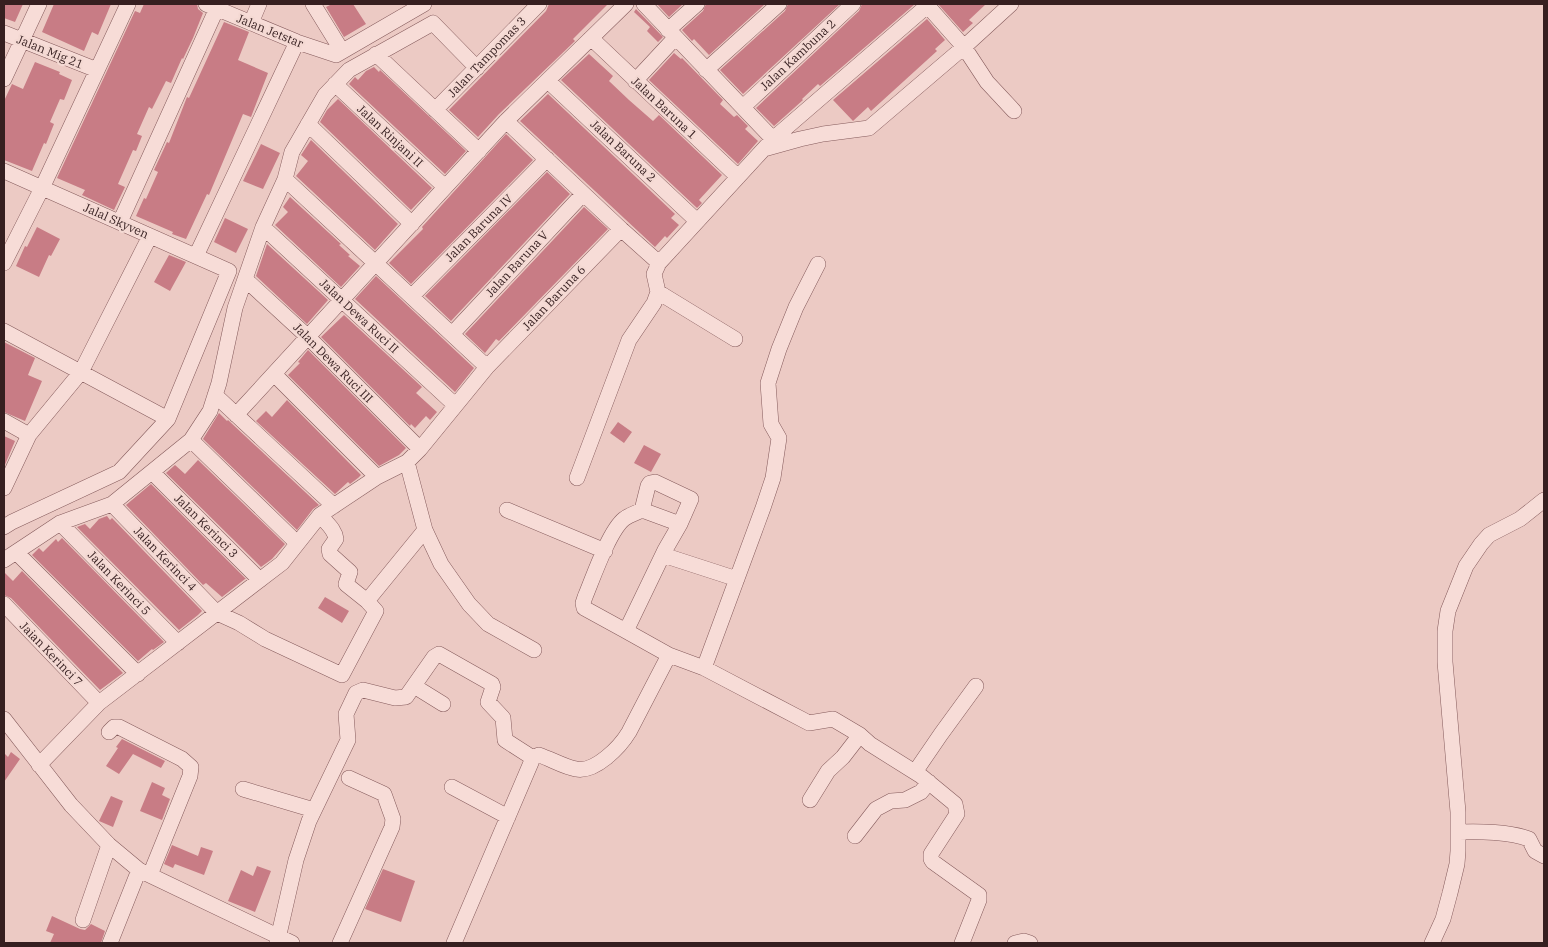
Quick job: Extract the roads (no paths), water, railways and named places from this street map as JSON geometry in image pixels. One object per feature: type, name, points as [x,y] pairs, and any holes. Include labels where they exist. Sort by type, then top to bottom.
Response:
[{"type":"street","points":[[4,79],[39,4]]},
{"type":"street","points":[[4,263],[42,188],[128,4]]},
{"type":"street","points":[[251,23],[259,4]]},
{"type":"street","points":[[313,4],[339,53],[424,4]]},
{"type":"street","name":"Jalan Tampomas 3","points":[[436,110],[540,4]]},
{"type":"street","points":[[644,4],[743,107],[768,144]]},
{"type":"street","points":[[635,81],[697,4]]},
{"type":"street","points":[[706,70],[779,4]]},
{"type":"street","name":"Jalan Kambuna 2","points":[[743,107],[853,4]]},
{"type":"street","points":[[577,478],[629,340],[654,303],[658,292],[654,276],[659,263],[768,144],[926,5],[964,48],[987,82],[1014,111]]},
{"type":"street","points":[[768,144],[869,128],[964,48],[1006,5]]},
{"type":"street","points":[[120,222],[211,6]]},
{"type":"street","name":"Jalan Jetstar","points":[[211,6],[297,42],[339,53]]},
{"type":"street","points":[[236,415],[506,121],[591,38],[619,6]]},
{"type":"street","points":[[138,674],[10,556],[60,523],[112,504],[191,440],[210,411],[235,308],[263,227],[285,180],[292,152],[325,95],[335,84],[349,70],[433,23],[478,68]]},
{"type":"street","name":"Jalan Mig 21","points":[[4,33],[97,70]]},
{"type":"street","name":"Jalan Baruna 1","points":[[591,38],[738,177]]},
{"type":"street","points":[[196,256],[297,42]]},
{"type":"street","points":[[376,54],[479,151]]},
{"type":"street","name":"Jalan Baruna 2","points":[[548,81],[697,221]]},
{"type":"street","name":"Jalan Rinjani II","points":[[335,84],[445,188]]},
{"type":"street","points":[[506,121],[620,229],[659,263]]},
{"type":"street","points":[[308,124],[412,224]]},
{"type":"street","name":"Jalan Baruna IV","points":[[412,296],[546,159]]},
{"type":"street","name":"Jalal Skyven","points":[[4,171],[229,271],[168,418]]},
{"type":"street","points":[[285,180],[412,296],[486,367]]},
{"type":"street","name":"Jalan Baruna V","points":[[452,334],[583,194]]},
{"type":"street","name":"Jalan Dewa Ruci II","points":[[263,227],[455,405]]},
{"type":"street","name":"Jalan Baruna 6","points":[[39,765],[99,704],[282,563],[320,516],[377,477],[407,462],[420,449],[486,367],[620,229]]},
{"type":"street","points":[[4,488],[29,434],[81,372],[150,236]]},
{"type":"street","points":[[704,668],[772,478],[779,438],[771,424],[768,384],[779,349],[796,307],[818,264]]},
{"type":"street","name":"Jalan Dewa Ruci III","points":[[245,278],[308,337],[420,449]]},
{"type":"street","points":[[658,292],[735,339]]},
{"type":"street","points":[[4,332],[168,418],[119,472],[12,522],[4,528]]},
{"type":"street","points":[[274,374],[377,477]]},
{"type":"street","points":[[215,395],[334,506]]},
{"type":"street","points":[[4,421],[29,434]]},
{"type":"street","points":[[191,440],[297,543]]},
{"type":"street","points":[[407,462],[425,530],[441,564],[469,604],[488,624],[534,650]]},
{"type":"street","name":"Jalan Kerinci 3","points":[[152,472],[260,580]]},
{"type":"street","points":[[626,631],[691,499],[655,482],[648,486],[642,510]]},
{"type":"street","points":[[1432,943],[1443,918],[1454,880],[1459,832],[1446,689],[1444,631],[1448,611],[1466,566],[1481,544],[1489,535],[1520,519],[1544,500]]},
{"type":"street","name":"Jalan Kerinci 4","points":[[112,504],[217,613]]},
{"type":"street","points":[[507,510],[604,551]]},
{"type":"street","points":[[680,524],[642,510],[626,516],[619,523],[604,551],[585,598],[584,608],[669,656],[704,668],[809,723],[833,720],[860,735],[870,744],[915,772],[955,804],[957,810],[955,818],[931,854],[931,859],[979,895],[980,900],[962,943]]},
{"type":"street","points":[[217,613],[239,623],[265,639],[342,675],[376,614],[376,610],[368,601],[347,585],[346,582],[350,572],[330,554],[329,548],[336,539],[336,535],[320,516]]},
{"type":"street","name":"Jalan Kerinci 5","points":[[60,523],[178,643]]},
{"type":"street","points":[[368,601],[425,530]]},
{"type":"street","points":[[663,555],[737,579]]},
{"type":"street","name":"Jaian Kerinci 7","points":[[4,604],[99,704]]},
{"type":"street","points":[[4,719],[71,805],[108,845],[144,872],[283,941],[296,860],[314,810],[348,740],[346,714],[356,693],[363,690],[395,698],[406,697],[438,654],[492,684],[493,687],[488,702],[503,718],[504,740],[533,758]]},
{"type":"street","points":[[454,943],[533,758],[539,755],[576,770],[583,770],[610,755],[625,737],[669,656]]},
{"type":"street","points":[[414,686],[444,704]]},
{"type":"street","points":[[915,772],[940,734],[976,686]]},
{"type":"street","points":[[109,732],[114,727],[119,727],[182,759],[191,767],[190,776],[110,943]]},
{"type":"street","points":[[810,800],[828,771],[843,757],[860,735]]},
{"type":"street","points":[[340,943],[392,827],[393,819],[384,794],[350,778]]},
{"type":"street","points":[[855,836],[876,810],[890,802],[905,800],[922,792],[929,782]]},
{"type":"street","points":[[452,787],[508,817]]},
{"type":"street","points":[[242,789],[314,810]]},
{"type":"street","points":[[1459,832],[1494,833],[1524,837],[1529,839],[1535,851],[1544,856]]},
{"type":"street","points":[[82,920],[108,845]]},
{"type":"street","points":[[1015,943],[1024,941],[1030,943]]}]
